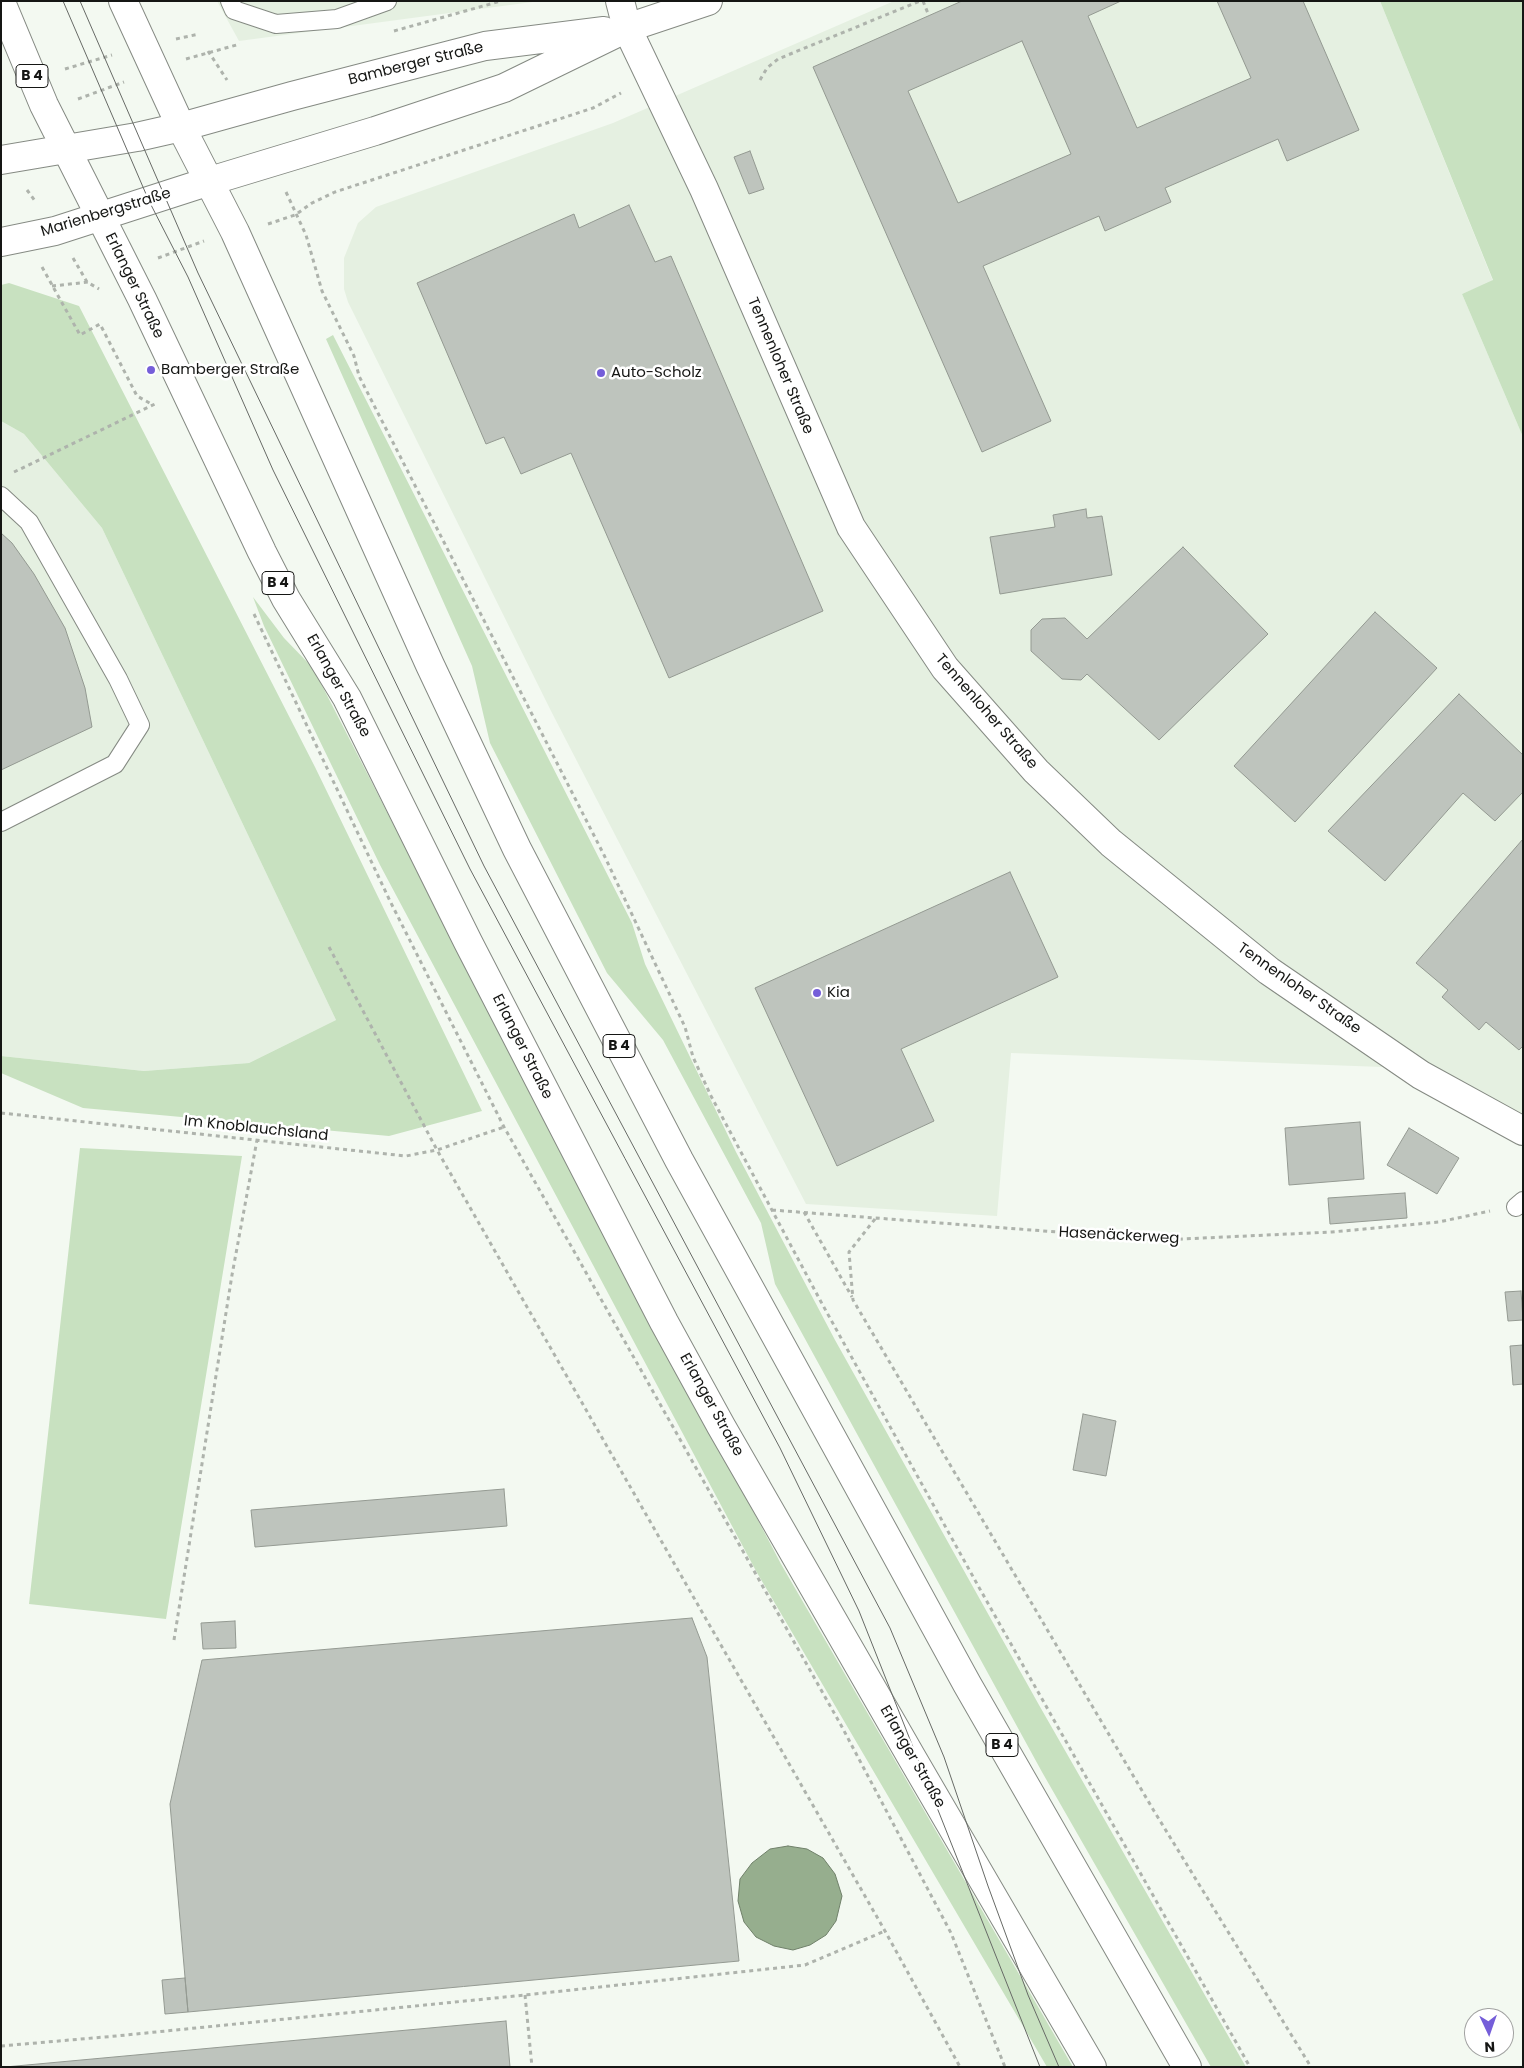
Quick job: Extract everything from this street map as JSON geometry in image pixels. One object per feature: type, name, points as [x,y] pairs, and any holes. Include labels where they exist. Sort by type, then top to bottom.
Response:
[{"type":"main road","name":"B 4","points":[[123,1],[181,127],[235,232],[434,674],[517,849],[680,1160],[962,1675],[1187,2067]]},
{"type":"main road","name":"Tennenloher Straße","points":[[620,1],[627,28],[704,189],[851,527],[944,668],[1036,771],[1111,843],[1269,971],[1421,1075],[1523,1131]]},
{"type":"main road","name":"Bamberger Straße","points":[[210,181],[375,131],[504,88],[627,28],[708,1]]},
{"type":"main road","name":"Erlanger Straße","points":[[1,2],[44,104],[130,274],[262,552],[286,599],[347,698],[473,951],[664,1322],[721,1426],[916,1766],[1092,2067]]},
{"type":"main road","name":"Bamberger Straße","points":[[181,127],[485,46],[627,28]]},
{"type":"main road","points":[[1,160],[138,137],[181,127]]},
{"type":"main road","name":"Marienbergstraße","points":[[13,240],[100,217],[210,181]]},
{"type":"lane","points":[[230,1],[234,10],[276,24],[337,19],[386,1]]},
{"type":"lane","points":[[1,496],[29,522],[118,679],[140,725],[115,764],[1,822]]},
{"type":"path","points":[[760,80],[767,68],[778,59],[921,1],[929,16]]},
{"type":"path","points":[[44,104],[75,100],[149,58],[199,34]]},
{"type":"path","points":[[32,77],[149,58],[208,51]]},
{"type":"path","points":[[130,274],[152,260],[186,246],[282,221],[295,215],[312,202],[335,192],[593,108],[651,78]]},
{"type":"path","points":[[295,215],[306,235],[322,291],[354,356],[359,376],[604,855],[685,1026],[693,1057],[820,1300],[967,1566],[1250,2067]]},
{"type":"path","points":[[13,240],[52,286],[80,335],[100,324],[137,396],[153,404],[158,413]]},
{"type":"path","points":[[52,286],[89,282]]},
{"type":"path","points":[[10,474],[153,404]]},
{"type":"path","points":[[251,608],[390,901],[504,1127],[842,1727],[950,1933],[1005,2067]]},
{"type":"path","points":[[329,947],[437,1150],[885,1932],[960,2067]]},
{"type":"path","name":"Im Knoblauchsland","points":[[1,1113],[406,1156],[437,1150],[504,1127]]},
{"type":"path","points":[[174,1640],[232,1275],[257,1140]]},
{"type":"path","name":"Hasenäckerweg","points":[[772,1210],[1162,1240],[1332,1232],[1439,1222],[1519,1204]]},
{"type":"path","points":[[804,1212],[1154,1811],[1311,2067]]},
{"type":"path","points":[[854,1300],[849,1252],[875,1219]]},
{"type":"path","points":[[1,2046],[525,1995],[805,1965],[885,1932]]},
{"type":"path","points":[[525,1995],[532,2067]]},
{"type":"shaded area","points":[[217,1],[540,1],[239,41]]},
{"type":"shaded area","points":[[894,1],[1380,1],[1493,281],[1462,294],[1523,437],[1523,1126],[1408,1068],[1011,1053],[997,1216],[806,1204],[551,711],[348,302],[344,289],[344,258],[358,223],[376,207],[613,123]]},
{"type":"shaded area","points":[[1380,1],[1523,1],[1523,437],[1462,294],[1493,280]]},
{"type":"shaded area","points":[[9,283],[79,306],[315,767],[482,1111],[389,1136],[83,1108],[1,1073],[1,1056],[144,1071],[249,1063],[336,1020],[102,528],[24,434],[1,421],[1,285]]},
{"type":"shaded area","points":[[333,335],[632,923],[645,964],[736,1152],[835,1340],[1039,1705],[1246,2067],[1211,2067],[1042,1772],[775,1284],[761,1223],[663,1040],[607,973],[490,743],[472,666],[326,339]]},
{"type":"shaded area","points":[[1,421],[24,434],[102,528],[336,1020],[249,1063],[144,1071],[1,1056]]},
{"type":"shaded area","points":[[253,597],[284,638],[313,668],[781,1564],[1073,2067],[1047,2067],[756,1571],[380,865],[264,626]]},
{"type":"shaded area","points":[[80,1148],[242,1156],[166,1619],[29,1604]]},
{"type":"shaded area","points":[[788,1846],[807,1849],[823,1858],[835,1874],[842,1896],[836,1921],[826,1935],[810,1945],[793,1950],[774,1946],[756,1937],[744,1922],[738,1901],[740,1879],[752,1863],[770,1849]]},
{"type":"building","points":[[962,1],[1121,1],[1088,16],[1137,128],[1251,78],[1217,1],[1303,1],[1359,130],[1287,161],[1278,139],[1165,188],[1171,202],[1105,231],[1099,216],[983,266],[1051,421],[982,452],[813,67]],"holes":[[[1022,41],[1071,154],[958,203],[908,91]]]},
{"type":"building","points":[[750,151],[764,189],[749,194],[734,157]]},
{"type":"building","points":[[629,205],[655,262],[671,256],[823,611],[669,678],[571,453],[521,474],[504,437],[486,444],[417,283],[574,214],[579,228]]},
{"type":"building","points":[[1086,509],[1087,518],[1102,516],[1112,575],[1000,594],[990,537],[1055,527],[1053,515]]},
{"type":"building","points":[[1,533],[12,543],[34,574],[65,628],[85,688],[92,727],[1,770]]},
{"type":"building","points":[[1183,547],[1268,634],[1159,740],[1087,674],[1081,680],[1062,679],[1031,651],[1031,630],[1042,619],[1065,618],[1087,639]]},
{"type":"building","points":[[1375,612],[1437,668],[1295,822],[1234,766]]},
{"type":"building","points":[[1459,694],[1523,755],[1523,792],[1495,821],[1463,793],[1385,881],[1328,831]]},
{"type":"building","points":[[1523,839],[1523,1046],[1519,1050],[1486,1022],[1479,1030],[1442,997],[1448,990],[1416,963]]},
{"type":"building","points":[[1010,872],[1058,977],[901,1049],[934,1121],[837,1166],[755,988]]},
{"type":"building","points":[[1360,1122],[1364,1179],[1289,1185],[1285,1128]]},
{"type":"building","points":[[1409,1128],[1459,1158],[1437,1194],[1387,1165]]},
{"type":"building","points":[[1405,1193],[1407,1218],[1330,1224],[1328,1198]]},
{"type":"building","points":[[1521,1291],[1523,1320],[1508,1321],[1505,1292]]},
{"type":"building","points":[[1523,1345],[1523,1384],[1513,1385],[1510,1346]]},
{"type":"building","points":[[1083,1414],[1116,1421],[1106,1476],[1073,1470]]},
{"type":"building","points":[[504,1489],[507,1526],[255,1547],[251,1510]]},
{"type":"building","points":[[692,1618],[707,1657],[739,1961],[188,2012],[170,1804],[202,1660]]},
{"type":"building","points":[[235,1621],[236,1648],[203,1649],[201,1623]]},
{"type":"building","points":[[185,1978],[188,2012],[165,2014],[162,1980]]},
{"type":"building","points":[[506,2021],[510,2067],[5,2067]]},
{"type":"tram line","points":[[63,1],[149,201],[188,277],[273,470],[470,869],[780,1448],[859,1611],[1040,2067]]},
{"type":"tram line","points":[[80,1],[198,273],[484,866],[890,1628],[944,1757],[1028,1995],[1059,2067]]},
{"type":"place","name":"Bamberger Straße","points":[[151,370]]},
{"type":"place","name":"Auto-Scholz","points":[[601,373]]},
{"type":"place","name":"Kia","points":[[817,993]]}]
